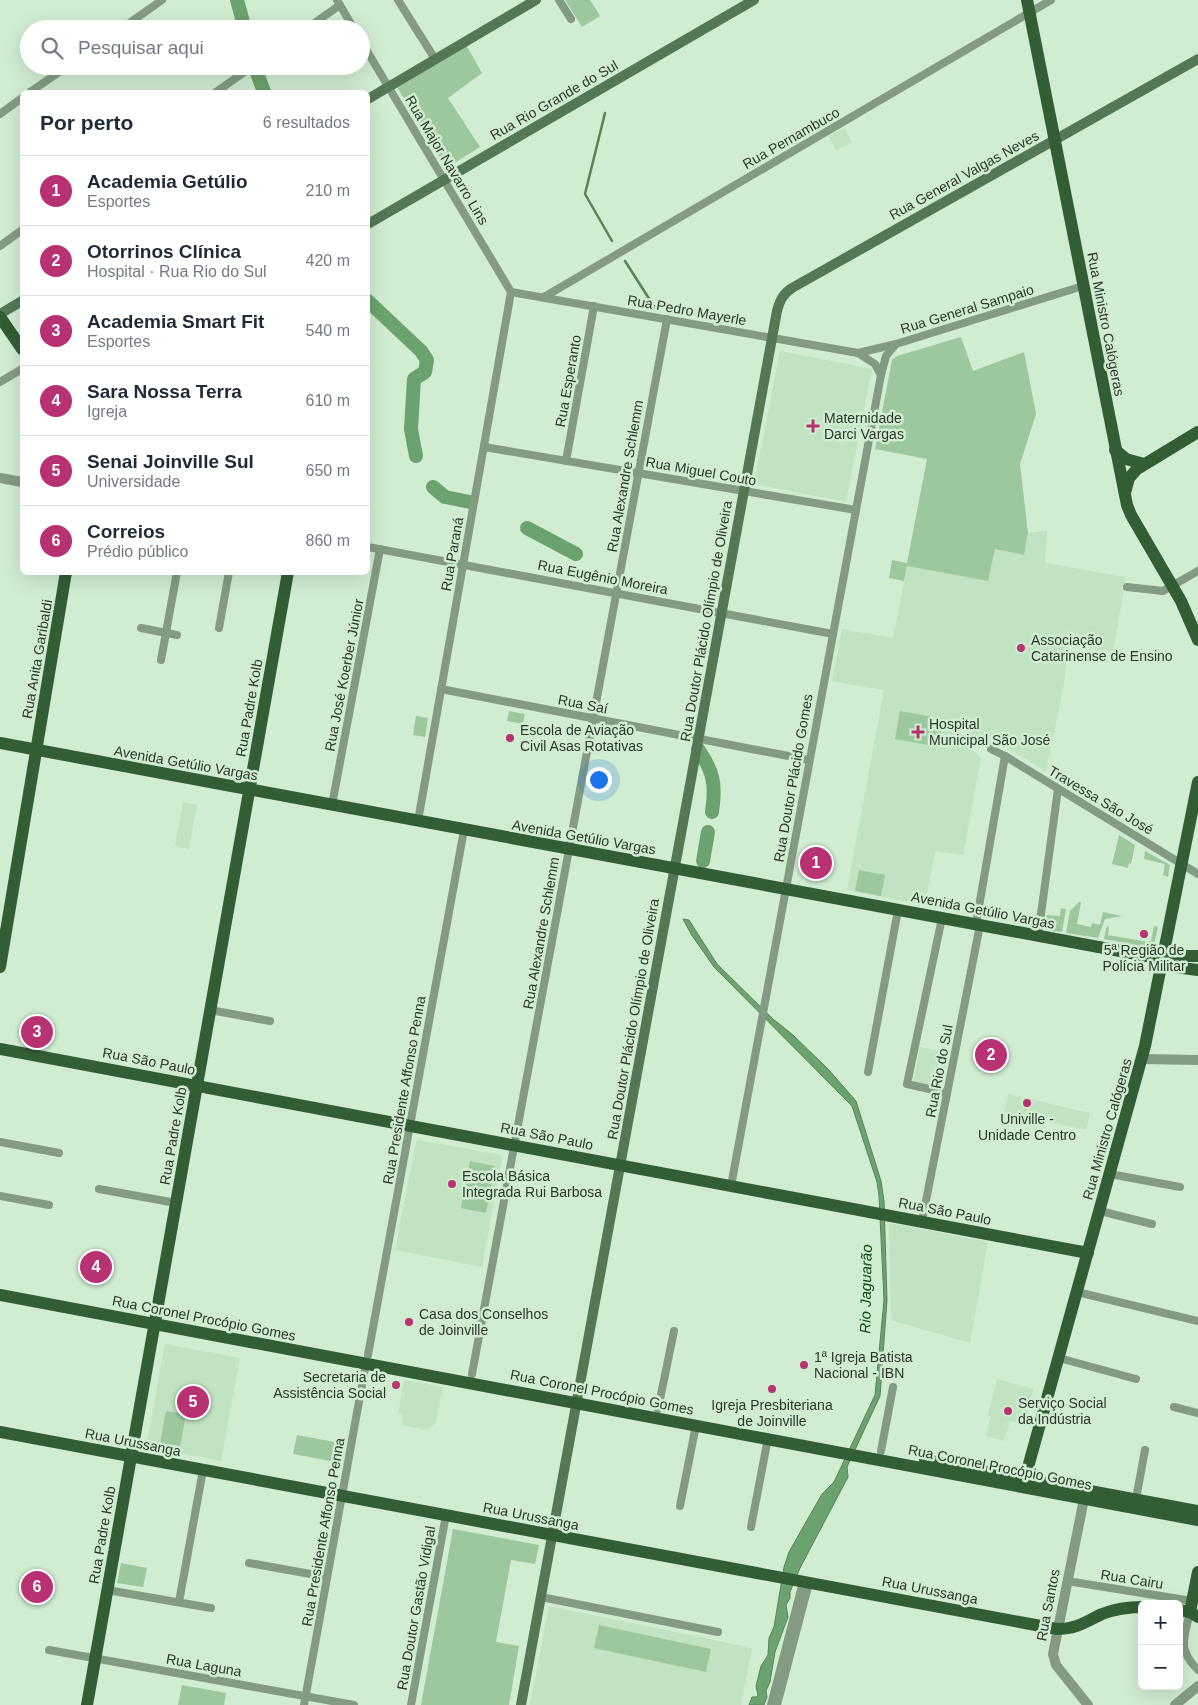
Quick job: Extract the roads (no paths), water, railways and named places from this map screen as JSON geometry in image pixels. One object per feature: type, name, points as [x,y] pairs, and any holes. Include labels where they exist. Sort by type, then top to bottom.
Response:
[{"type":"main road","points":[[370,98],[536,0]]},
{"type":"main road","name":"Rua Rio Grande do Sul","points":[[370,223],[751,1]]},
{"type":"main road","name":"Rua Ministro Calógeras","points":[[1028,6],[1124,493],[1131,515],[1187,612],[1198,640]]},
{"type":"main road","name":"Rua General Valgas Neves","points":[[772,338],[778,305],[787,291],[1198,59]]},
{"type":"main road","points":[[20,302],[0,316],[20,346]]},
{"type":"main road","name":"Rua Doutor Plácido Olímpio de Oliveira","points":[[521,1705],[772,338]]},
{"type":"main road","points":[[1124,493],[1133,472],[1198,432]]},
{"type":"main road","points":[[1115,450],[1126,460],[1144,464]]},
{"type":"main road","name":"Rua Anita Garibaldi","points":[[0,967],[65,575]]},
{"type":"main road","name":"Rua Padre Kolb","points":[[87,1705],[287,575]]},
{"type":"main road","name":"Avenida Getúlio Vargas","points":[[0,744],[1164,959]]},
{"type":"main road","name":"Rua Ministro Calógeras","points":[[1025,1478],[1142,1059],[1164,959],[1198,782]]},
{"type":"main road","points":[[1164,959],[1178,956],[1198,956]]},
{"type":"main road","points":[[1164,959],[1175,967],[1198,970]]},
{"type":"main road","name":"Rua São Paulo","points":[[0,1049],[1088,1252]]},
{"type":"main road","name":"Rua Coronel Procópio Gomes","points":[[0,1286],[156,1319],[367,1359],[577,1398],[658,1409],[1084,1499],[1198,1518]]},
{"type":"main road","name":"Rua Coronel Procópio Gomes","points":[[0,1295],[156,1319]]},
{"type":"main road","name":"Rua Coronel Procópio Gomes","points":[[367,1359],[472,1374],[696,1425],[768,1438],[842,1448]]},
{"type":"main road","name":"Rua Urussanga","points":[[0,1432],[1057,1629],[1076,1628],[1114,1610],[1138,1607]]},
{"type":"main road","name":"Rua Coronel Procópio Gomes","points":[[860,1452],[881,1451],[1136,1499],[1198,1518]]},
{"type":"main road","points":[[1190,1610],[1198,1572]]},
{"type":"street","points":[[134,20],[162,0]]},
{"type":"street","points":[[398,0],[435,59]]},
{"type":"street","points":[[559,0],[571,19]]},
{"type":"street","name":"Rua Pernambuco","points":[[544,298],[1028,6],[1051,0]]},
{"type":"street","points":[[317,20],[338,2],[349,20]]},
{"type":"street","name":"Rua Major Navarro Lins","points":[[370,55],[511,292]]},
{"type":"street","points":[[33,90],[55,75]]},
{"type":"street","points":[[219,90],[240,75]]},
{"type":"street","points":[[0,114],[20,99]]},
{"type":"street","points":[[0,246],[20,231]]},
{"type":"street","name":"Rua General Sampaio","points":[[858,353],[896,344],[1083,286]]},
{"type":"street","name":"Rua Pedro Mayerle","points":[[511,292],[858,353]]},
{"type":"street","name":"Rua Paraná","points":[[418,821],[511,292]]},
{"type":"street","name":"Rua Esperanto","points":[[566,461],[594,306]]},
{"type":"street","name":"Rua Alexandre Schlemm","points":[[472,1374],[667,319]]},
{"type":"street","name":"Rua Doutor Plácido Gomes","points":[[730,1186],[880,375],[886,356],[896,344]]},
{"type":"street","points":[[858,353],[875,364],[880,375]]},
{"type":"street","points":[[0,382],[20,370]]},
{"type":"street","name":"Rua Miguel Couto","points":[[484,447],[856,510]]},
{"type":"street","points":[[0,478],[20,482]]},
{"type":"street","name":"Rua Eugênio Moreira","points":[[370,547],[832,634]]},
{"type":"street","name":"Rua José Koerber Júnior","points":[[332,805],[380,549]]},
{"type":"street","points":[[1127,587],[1163,591],[1198,571]]},
{"type":"street","points":[[161,660],[176,575]]},
{"type":"street","points":[[219,628],[229,575]]},
{"type":"street","points":[[141,628],[177,635]]},
{"type":"street","name":"Rua Saí","points":[[441,689],[809,760]]},
{"type":"street","name":"Travessa São José","points":[[991,750],[1005,756],[1198,874]]},
{"type":"street","name":"Rua Rio do Sul","points":[[922,1221],[978,925],[1005,756]]},
{"type":"street","points":[[1038,936],[1058,788]]},
{"type":"street","name":"Rua Presidente Affonso Penna","points":[[304,1705],[464,830]]},
{"type":"street","points":[[868,1072],[898,910]]},
{"type":"street","points":[[942,918],[906,1084],[947,1093]]},
{"type":"street","points":[[210,1010],[270,1020]]},
{"type":"street","points":[[1142,1059],[1198,1060]]},
{"type":"street","points":[[0,1142],[59,1153]]},
{"type":"street","points":[[1110,1174],[1180,1188]]},
{"type":"street","points":[[98,1189],[176,1203]]},
{"type":"street","points":[[0,1196],[49,1205]]},
{"type":"street","points":[[1100,1211],[1152,1224]]},
{"type":"street","points":[[1077,1292],[1198,1321]]},
{"type":"street","points":[[658,1409],[674,1331]]},
{"type":"street","points":[[1059,1358],[1136,1379]]},
{"type":"street","points":[[881,1451],[894,1387]]},
{"type":"street","points":[[1174,1407],[1198,1413]]},
{"type":"street","points":[[680,1506],[696,1425]]},
{"type":"street","points":[[751,1527],[768,1438]]},
{"type":"street","points":[[1136,1499],[1145,1450]]},
{"type":"street","points":[[179,1602],[202,1470]]},
{"type":"street","name":"Rua Santos","points":[[1084,1499],[1053,1649],[1053,1660],[1088,1705]]},
{"type":"street","name":"Rua Doutor Gastão Vidigal","points":[[411,1705],[446,1515]]},
{"type":"street","points":[[249,1563],[327,1577]]},
{"type":"street","name":"Rua Cairu","points":[[1067,1581],[1190,1610]]},
{"type":"street","points":[[771,1705],[804,1582]]},
{"type":"street","points":[[777,1705],[804,1582]]},
{"type":"street","points":[[108,1590],[211,1608]]},
{"type":"street","points":[[541,1597],[718,1632]]},
{"type":"street","points":[[1190,1610],[1183,1646],[1188,1659],[1198,1670]]},
{"type":"street","name":"Rua Laguna","points":[[49,1650],[354,1705]]},
{"type":"street","points":[[1175,1705],[1198,1686]]},
{"type":"waterway","name":"Rio Jaguarão","points":[[237,0],[243,20]]},
{"type":"waterway","name":"Rio Jaguarão","points":[[258,75],[263,90]]},
{"type":"waterway","points":[[605,113],[585,194],[612,241]]},
{"type":"waterway","points":[[625,261],[655,308]]},
{"type":"waterway","name":"Rio Jaguarão","points":[[370,303],[421,351],[427,360],[425,372],[414,379],[411,429],[416,456]]},
{"type":"waterway","name":"Rio Jaguarão","points":[[433,487],[445,497],[470,502]]},
{"type":"waterway","name":"Rio Jaguarão","points":[[527,528],[576,554]]},
{"type":"waterway","name":"Rio Jaguarão","points":[[698,749],[711,772],[714,786],[712,812]]},
{"type":"waterway","name":"Rio Jaguarão","points":[[703,861],[708,832]]},
{"type":"place","name":"Maternidade Darci Vargas","points":[[813,426]]},
{"type":"place","name":"Associação Catarinense de Ensino","points":[[1021,648]]},
{"type":"place","name":"Hospital Municipal São José","points":[[918,732]]},
{"type":"place","name":"Escola de Aviação Civil Asas Rotativas","points":[[510,738]]},
{"type":"place","name":"Academia Getúlio","points":[[816,863]]},
{"type":"place","name":"5ª Região de Polícia Militar","points":[[1144,934]]},
{"type":"place","name":"Academia Smart Fit","points":[[37,1032]]},
{"type":"place","name":"Otorrinos Clínica","points":[[991,1055]]},
{"type":"place","name":"Univille - Unidade Centro","points":[[1027,1103]]},
{"type":"place","name":"Escola Básica Integrada Rui Barbosa","points":[[452,1184]]},
{"type":"place","name":"Sara Nossa Terra","points":[[96,1267]]},
{"type":"place","name":"Casa dos Conselhos de Joinville","points":[[409,1322]]},
{"type":"place","name":"1ª Igreja Batista Nacional - IBN","points":[[804,1365]]},
{"type":"place","name":"Secretaria de Assistência Social","points":[[396,1385]]},
{"type":"place","name":"Igreja Presbiteriana de Joinville","points":[[772,1389]]},
{"type":"place","name":"Senai Joinville Sul","points":[[193,1402]]},
{"type":"place","name":"Serviço Social da Indústria","points":[[1008,1411]]},
{"type":"place","name":"Correios","points":[[37,1587]]}]
